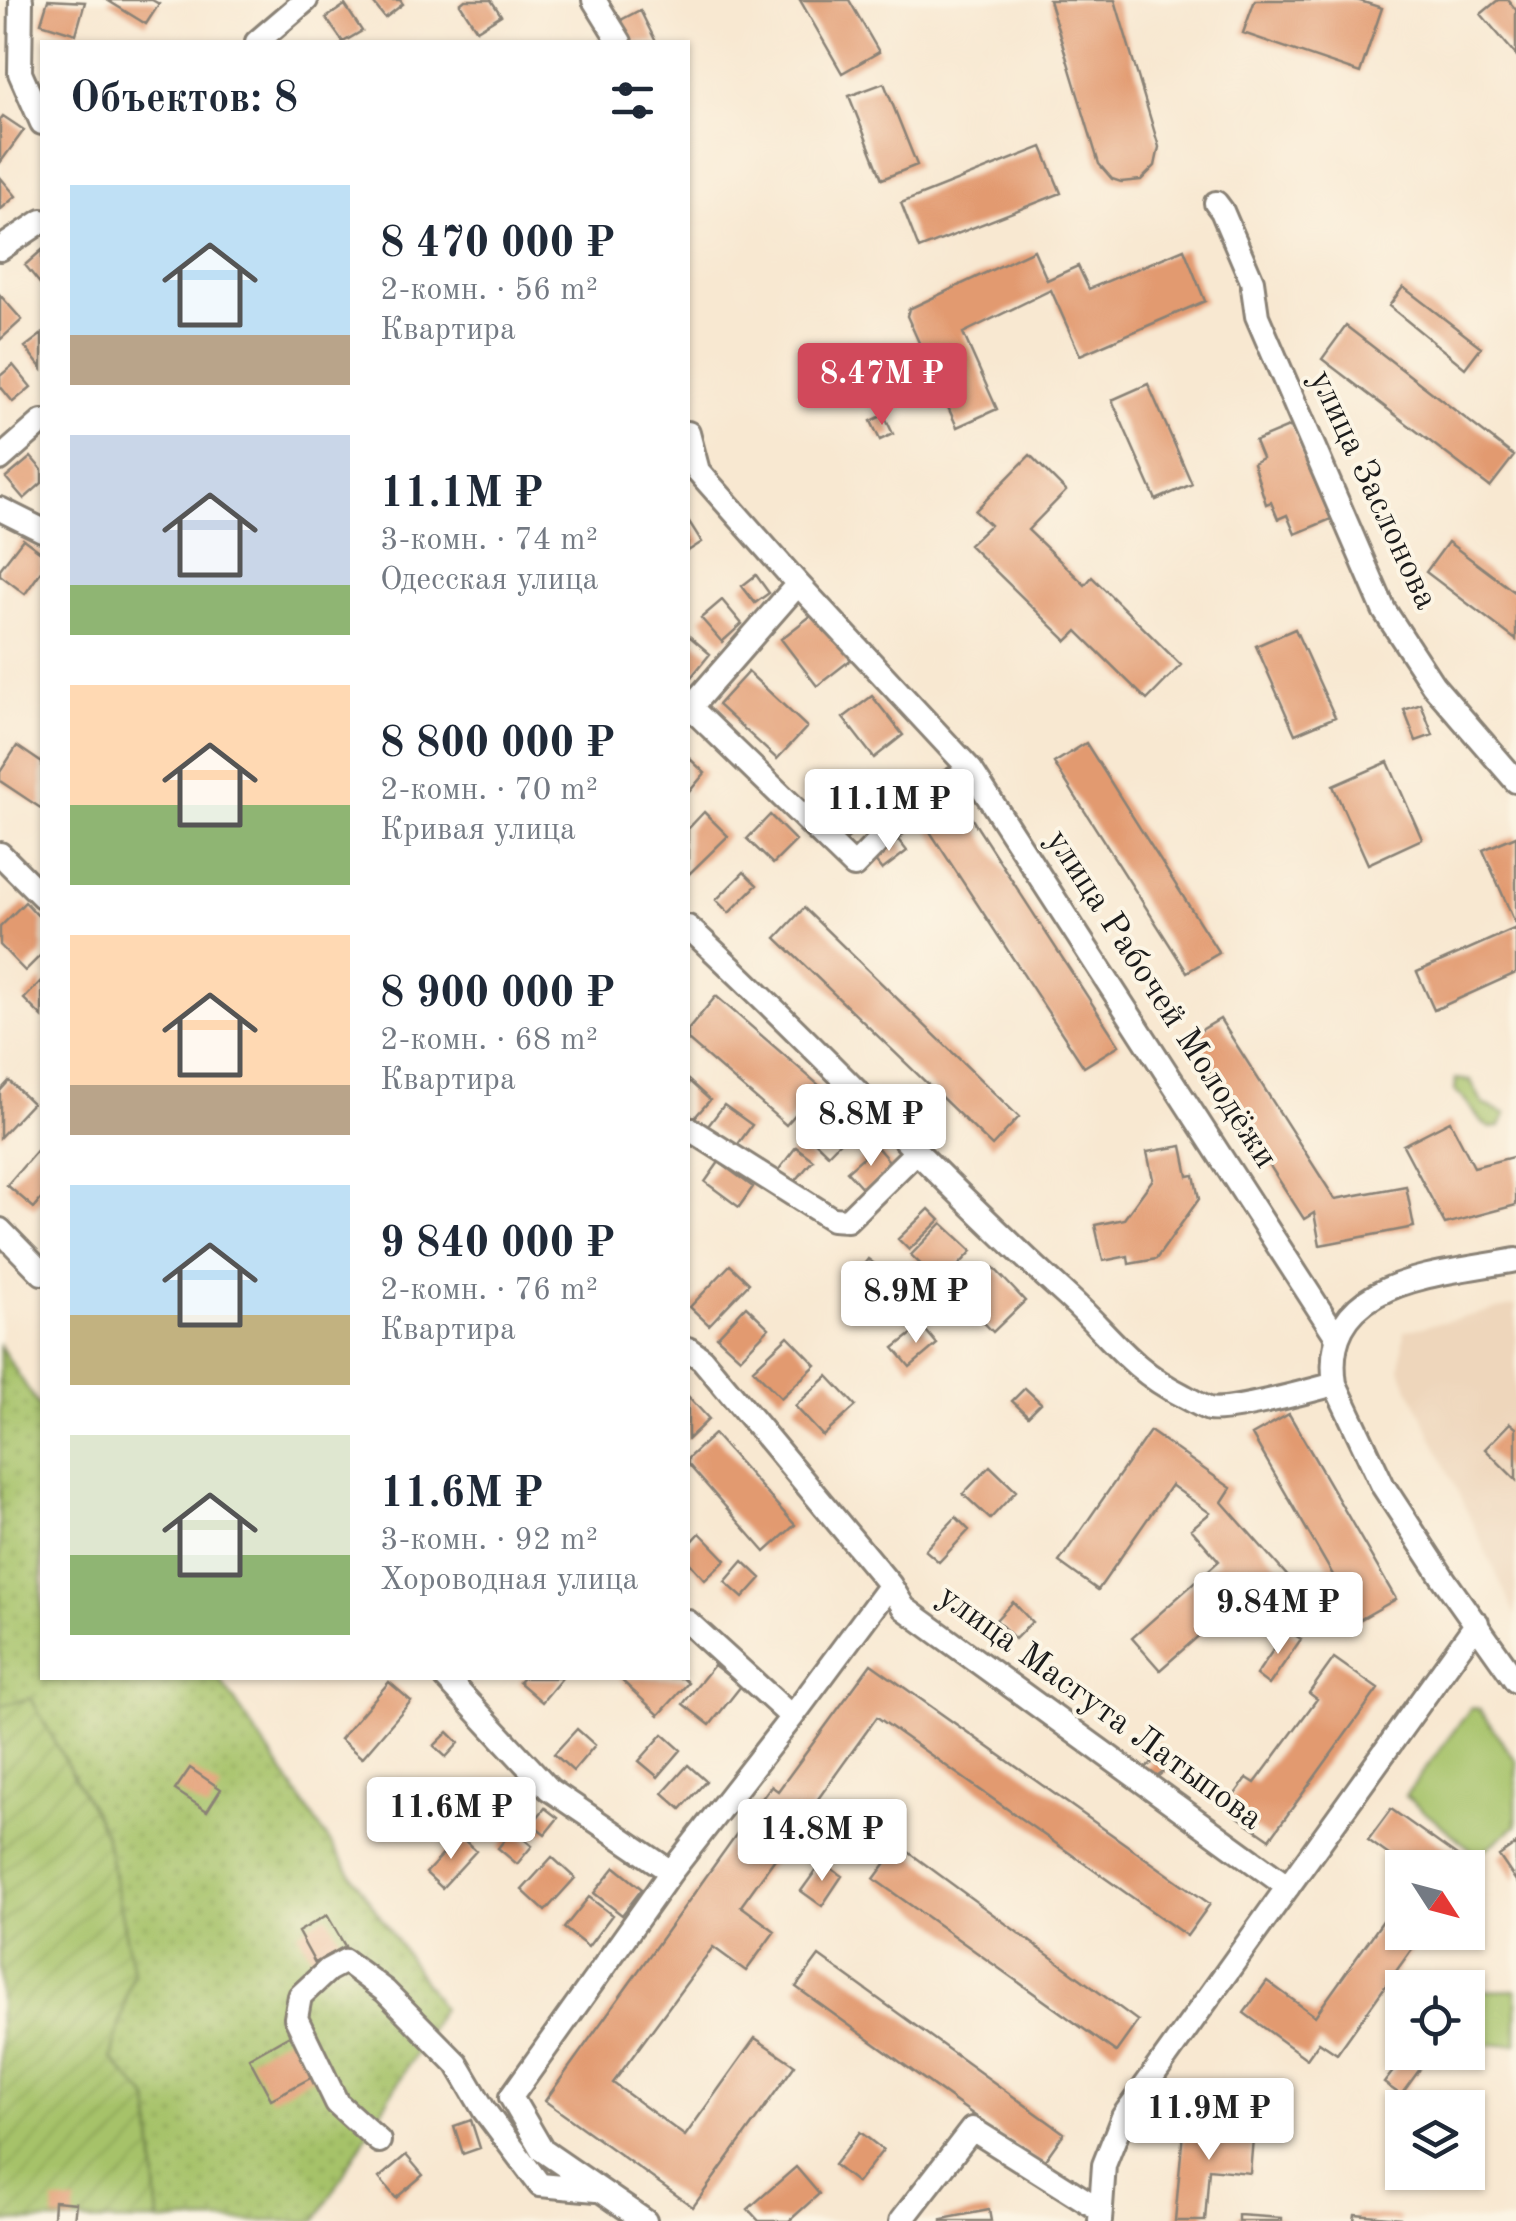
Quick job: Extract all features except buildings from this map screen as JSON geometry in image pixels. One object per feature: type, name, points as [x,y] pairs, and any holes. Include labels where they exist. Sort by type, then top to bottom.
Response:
[{"type":"street","points":[[21,0],[20,73],[40,118]]},
{"type":"street","points":[[258,40],[306,0]]},
{"type":"street","points":[[594,0],[619,40]]},
{"type":"street","name":"улица Заслонова","points":[[1216,203],[1252,280],[1256,316],[1384,610],[1432,685],[1516,781]]},
{"type":"street","points":[[0,249],[40,222]]},
{"type":"street","points":[[0,460],[40,424]]},
{"type":"street","name":"улица Рабочей Молодёжи","points":[[690,440],[698,470],[798,584],[972,770],[1337,1337]]},
{"type":"street","points":[[0,508],[40,529]]},
{"type":"street","points":[[690,707],[798,584]]},
{"type":"street","points":[[690,709],[854,866],[922,796],[972,770]]},
{"type":"street","points":[[0,854],[40,894]]},
{"type":"street","points":[[690,929],[748,982],[915,1153],[1072,1300],[1130,1362],[1162,1385],[1211,1410],[1298,1395],[1335,1384]]},
{"type":"street","points":[[690,1129],[832,1219],[847,1220],[915,1153]]},
{"type":"street","points":[[0,1230],[40,1271]]},
{"type":"street","points":[[1516,1260],[1380,1291],[1354,1309],[1337,1337],[1332,1367],[1335,1384],[1383,1486],[1442,1578],[1516,1681]]},
{"type":"street","name":"улица Масгута Латыпова","points":[[690,1350],[702,1359],[890,1585],[904,1608],[1288,1888]]},
{"type":"street","points":[[645,2221],[542,2150],[511,2097],[670,1872],[890,1585]]},
{"type":"street","points":[[901,2221],[972,2129],[1099,2215],[1104,2165],[1123,2117],[1477,1623]]},
{"type":"street","points":[[690,1624],[792,1717]]},
{"type":"street","points":[[448,1680],[549,1790],[670,1872]]},
{"type":"street","points":[[379,2141],[337,2103],[296,2018],[300,1996],[345,1960],[385,1991],[457,2064],[484,2110],[540,2186],[600,2190]]},
{"type":"shaded area","points":[[1516,1305],[1516,1616],[1400,1369],[1404,1331]]},
{"type":"green space","points":[[1456,1079],[1471,1081],[1483,1104],[1506,1114],[1500,1127],[1490,1128],[1480,1120],[1455,1091]]},
{"type":"green space","points":[[0,1346],[40,1408],[40,1680],[220,1680],[442,2008],[316,2221],[159,2221],[149,2100],[111,2058],[133,1971],[32,1699],[0,1706]]},
{"type":"green space","points":[[31,1698],[105,1834],[133,1971],[111,2058],[149,2100],[159,2221],[0,2221],[0,1706]]},
{"type":"green space","points":[[1471,1708],[1479,1709],[1516,1761],[1516,1826],[1485,1850],[1472,1850],[1405,1796]]},
{"type":"green space","points":[[1516,1990],[1516,2044],[1485,2045],[1485,1991]]}]
